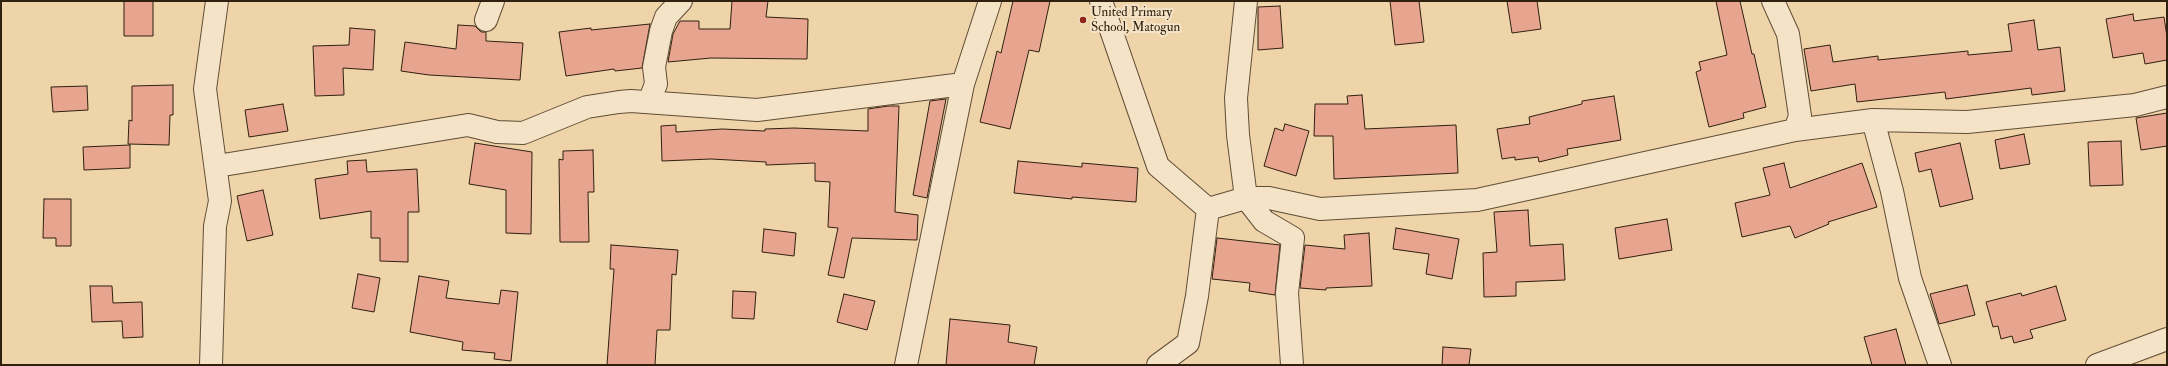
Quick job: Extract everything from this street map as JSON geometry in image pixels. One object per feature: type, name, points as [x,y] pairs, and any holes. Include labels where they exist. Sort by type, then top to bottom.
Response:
[{"type":"street","points":[[211,365],[215,226],[220,201],[205,89],[216,1]]},
{"type":"street","points":[[649,102],[656,84],[654,67],[661,31],[666,17],[681,1]]},
{"type":"street","points":[[906,365],[963,84],[990,1]]},
{"type":"street","points":[[1101,1],[1158,166],[1208,210]]},
{"type":"street","points":[[1246,1],[1236,98],[1237,122],[1246,198],[1264,221],[1293,238],[1287,294],[1292,365]]},
{"type":"street","points":[[1773,1],[1788,34],[1800,116],[1795,130]]},
{"type":"street","points":[[216,166],[468,125],[497,132],[523,133],[587,107],[631,101],[677,106],[757,110],[963,84]]},
{"type":"street","points":[[1208,210],[1246,198],[1269,198],[1320,209],[1477,200],[1795,130],[1873,120],[1967,122],[2135,105],[2167,97]]},
{"type":"street","points":[[1873,120],[1892,191],[1910,278],[1940,365]]},
{"type":"street","points":[[1158,365],[1188,343],[1197,296],[1208,210]]},
{"type":"street","points":[[2097,365],[2167,338]]},
{"type":"building","points":[[124,1],[153,1],[153,36],[124,36]]},
{"type":"building","points":[[732,1],[768,1],[766,17],[808,19],[807,59],[711,58],[668,62],[673,34],[680,21],[699,21],[699,29],[730,29]]},
{"type":"building","points":[[1013,1],[1050,1],[1039,52],[1029,50],[1010,129],[980,122],[997,51],[1001,53]]},
{"type":"building","points":[[1390,1],[1419,1],[1424,42],[1395,45]]},
{"type":"building","points":[[1507,1],[1537,1],[1541,29],[1512,33]]},
{"type":"building","points":[[1716,1],[1740,1],[1766,107],[1743,113],[1744,118],[1709,127],[1696,72],[1701,70],[1699,62],[1727,55]]},
{"type":"building","points":[[1280,6],[1283,48],[1258,50],[1258,7]]},
{"type":"building","points":[[2133,14],[2134,21],[2164,17],[2167,37],[2167,60],[2145,64],[2143,53],[2113,58],[2106,19]]},
{"type":"building","points":[[2034,20],[2038,50],[2060,47],[2065,91],[2032,95],[2031,88],[1946,99],[1945,92],[1857,102],[1855,84],[1811,91],[1804,49],[1830,45],[1833,62],[1878,56],[1878,60],[1968,51],[1968,55],[2012,51],[2008,24]]},
{"type":"building","points":[[650,24],[642,68],[615,71],[614,69],[566,76],[559,32]]},
{"type":"building","points":[[458,25],[475,26],[481,32],[486,32],[486,41],[523,43],[520,80],[429,75],[401,71],[405,42],[456,49]]},
{"type":"building","points":[[350,28],[375,30],[373,70],[343,68],[344,95],[315,96],[313,46],[349,45]]},
{"type":"building","points":[[173,85],[173,115],[170,115],[169,145],[128,144],[129,120],[132,121],[132,86]]},
{"type":"building","points":[[87,86],[88,110],[53,112],[51,87]]},
{"type":"building","points":[[1362,95],[1365,129],[1456,125],[1458,173],[1334,179],[1333,136],[1314,136],[1315,104],[1348,104],[1347,96]]},
{"type":"building","points":[[1614,96],[1621,140],[1567,149],[1568,155],[1539,162],[1538,157],[1515,160],[1515,157],[1502,159],[1497,129],[1530,124],[1529,117],[1582,104],[1582,101]]},
{"type":"building","points":[[946,99],[927,198],[913,195],[930,101]]},
{"type":"building","points":[[283,104],[288,131],[249,137],[245,110]]},
{"type":"building","points":[[899,106],[895,212],[918,215],[917,240],[852,238],[844,278],[828,275],[838,228],[828,227],[830,182],[815,181],[815,163],[766,165],[766,162],[711,159],[662,161],[661,126],[676,125],[676,132],[722,129],[765,131],[765,129],[794,128],[868,131],[868,109]]},
{"type":"building","points":[[2167,113],[2167,146],[2141,150],[2136,118]]},
{"type":"building","points":[[1285,124],[1309,131],[1296,176],[1264,166],[1275,128],[1283,131]]},
{"type":"building","points":[[2024,134],[2030,164],[2000,169],[1995,140]]},
{"type":"building","points":[[2121,141],[2123,185],[2090,186],[2088,142]]},
{"type":"building","points":[[475,143],[532,152],[531,234],[506,233],[506,190],[469,184]]},
{"type":"building","points":[[1960,143],[1973,199],[1940,207],[1931,169],[1919,172],[1915,153]]},
{"type":"building","points":[[130,145],[130,168],[84,170],[83,147]]},
{"type":"building","points":[[593,150],[594,192],[588,192],[589,242],[560,242],[559,159],[563,160],[563,151]]},
{"type":"building","points":[[366,160],[367,172],[417,169],[419,212],[408,212],[408,262],[380,261],[380,238],[371,238],[371,211],[320,219],[315,179],[348,174],[347,161]]},
{"type":"building","points":[[1018,161],[1082,167],[1082,163],[1138,168],[1136,202],[1072,197],[1072,199],[1014,193]]},
{"type":"building","points":[[1784,163],[1790,188],[1862,163],[1877,207],[1828,222],[1829,224],[1795,238],[1790,226],[1742,237],[1735,203],[1770,195],[1763,168]]},
{"type":"building","points":[[263,190],[273,235],[247,241],[237,196]]},
{"type":"building","points":[[44,199],[71,199],[71,246],[56,246],[56,238],[43,238]]},
{"type":"building","points":[[1528,210],[1530,246],[1563,244],[1565,280],[1516,282],[1516,296],[1484,297],[1483,253],[1497,252],[1494,212]]},
{"type":"building","points":[[1667,219],[1672,250],[1619,259],[1615,228]]},
{"type":"building","points":[[1396,228],[1459,239],[1452,279],[1426,274],[1429,254],[1393,249]]},
{"type":"building","points":[[764,229],[796,233],[794,256],[762,252]]},
{"type":"building","points":[[1369,233],[1372,286],[1326,288],[1326,290],[1300,288],[1305,245],[1345,249],[1344,235]]},
{"type":"building","points":[[1217,238],[1280,245],[1275,295],[1249,291],[1250,283],[1212,279]]},
{"type":"building","points":[[611,245],[678,250],[676,275],[672,274],[670,330],[657,330],[655,365],[607,365],[614,269],[610,269]]},
{"type":"building","points":[[358,274],[380,278],[374,312],[352,308]]},
{"type":"building","points":[[419,276],[449,281],[446,298],[499,304],[501,290],[518,292],[511,361],[494,359],[495,353],[462,350],[463,342],[410,332]]},
{"type":"building","points":[[1967,285],[1975,315],[1939,324],[1930,294]]},
{"type":"building","points":[[90,286],[112,286],[113,303],[142,302],[143,337],[123,338],[122,321],[92,322]]},
{"type":"building","points":[[2056,286],[2066,320],[2030,330],[2033,338],[2014,343],[2012,336],[2001,339],[1998,326],[1993,327],[1986,302],[2021,293],[2022,296]]},
{"type":"building","points":[[733,291],[756,292],[754,319],[732,318]]},
{"type":"building","points":[[844,294],[875,301],[867,330],[837,322]]},
{"type":"building","points":[[950,319],[1010,325],[1008,342],[1037,347],[1034,365],[946,365]]},
{"type":"building","points":[[1896,329],[1906,365],[1872,365],[1864,337]]},
{"type":"building","points":[[1443,347],[1471,349],[1469,365],[1442,365]]},
{"type":"place","name":"United Primary School, Matogun","points":[[1083,20]]}]
